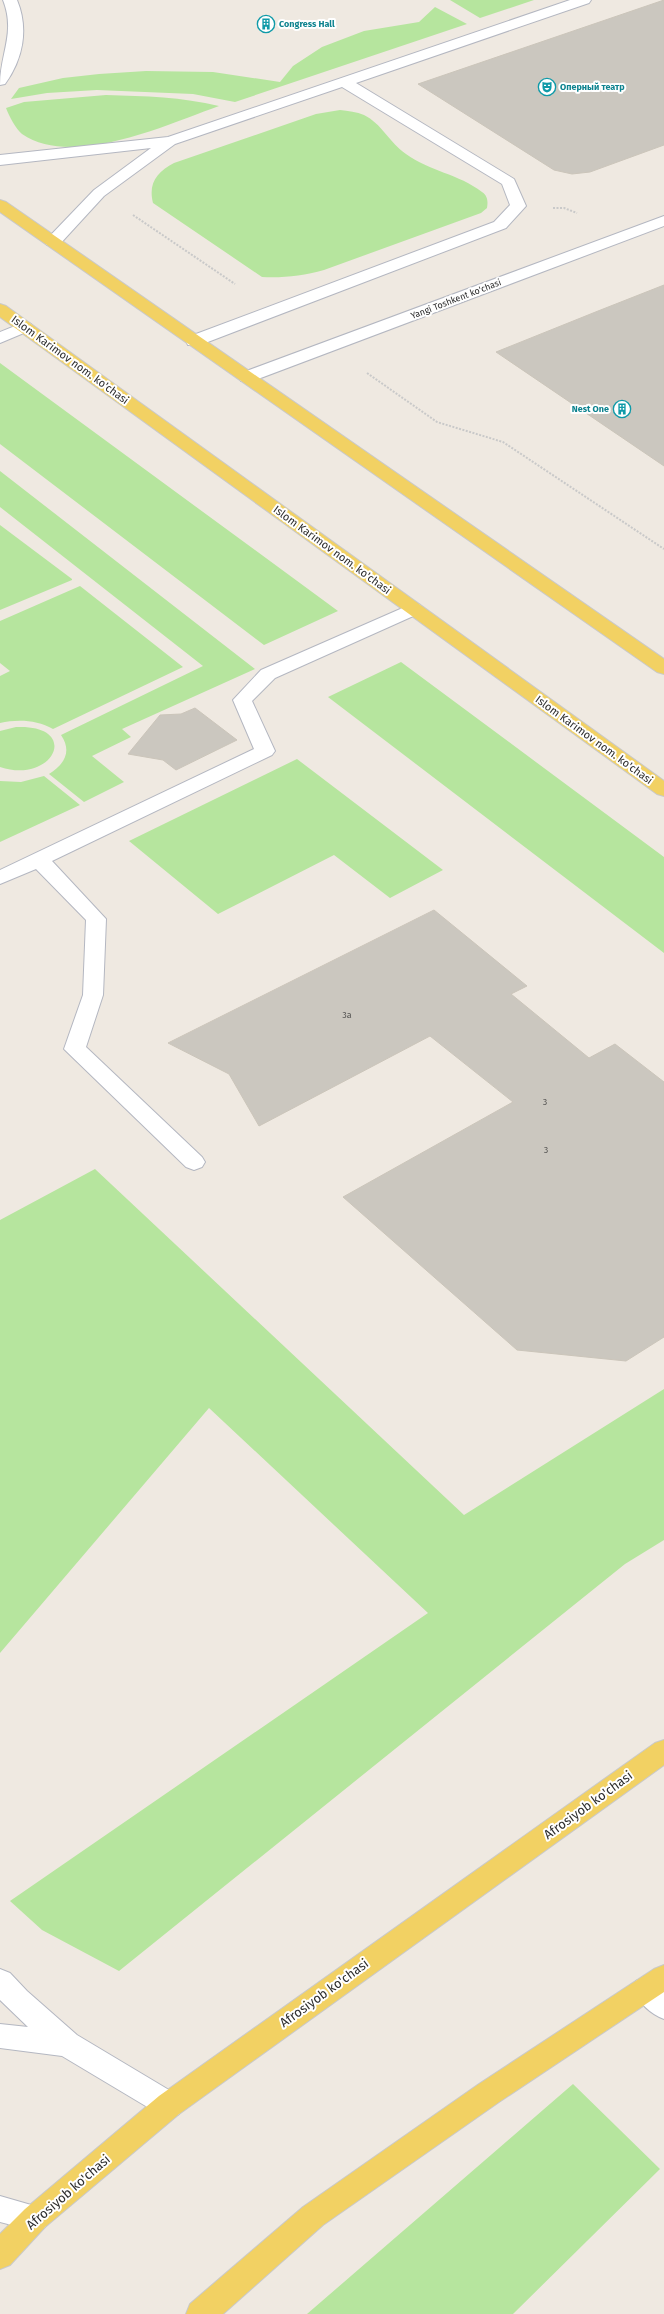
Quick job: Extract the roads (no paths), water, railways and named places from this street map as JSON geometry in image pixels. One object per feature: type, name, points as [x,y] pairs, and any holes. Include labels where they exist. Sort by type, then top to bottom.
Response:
[{"type":"main road","points":[[0,205],[664,668]]},
{"type":"main road","name":"Islom Karimov nom. ko'chasi","points":[[0,309],[664,790]]},
{"type":"main road","name":"Afrosiyob ko'chasi","points":[[0,2255],[35,2218],[169,2105],[664,1751]]},
{"type":"main road","points":[[201,2314],[313,2216],[489,2093],[658,1991]]},
{"type":"street","points":[[0,81],[8,68],[15,46],[17,26],[10,0]]},
{"type":"street","points":[[0,160],[170,141],[346,83],[584,0]]},
{"type":"street","points":[[194,341],[500,225],[518,206],[509,182],[346,83]]},
{"type":"street","points":[[53,242],[99,193],[170,141]]},
{"type":"street","name":"Yangi Toshkent ko'chasi","points":[[247,377],[664,221]]},
{"type":"street","points":[[0,338],[25,328]]},
{"type":"street","points":[[0,878],[265,751],[242,700],[268,674],[414,609]]},
{"type":"street","points":[[38,859],[96,919],[93,995],[75,1049],[194,1162]]},
{"type":"street","points":[[0,1981],[17,2000],[67,2044],[169,2105]]},
{"type":"street","points":[[0,2036],[67,2044]]},
{"type":"street","points":[[0,2209],[35,2218]]},
{"type":"place","name":"Congress Hall","points":[[266,24]]},
{"type":"place","name":"Оперный театр","points":[[547,87]]},
{"type":"place","name":"Nest One","points":[[622,409]]}]
